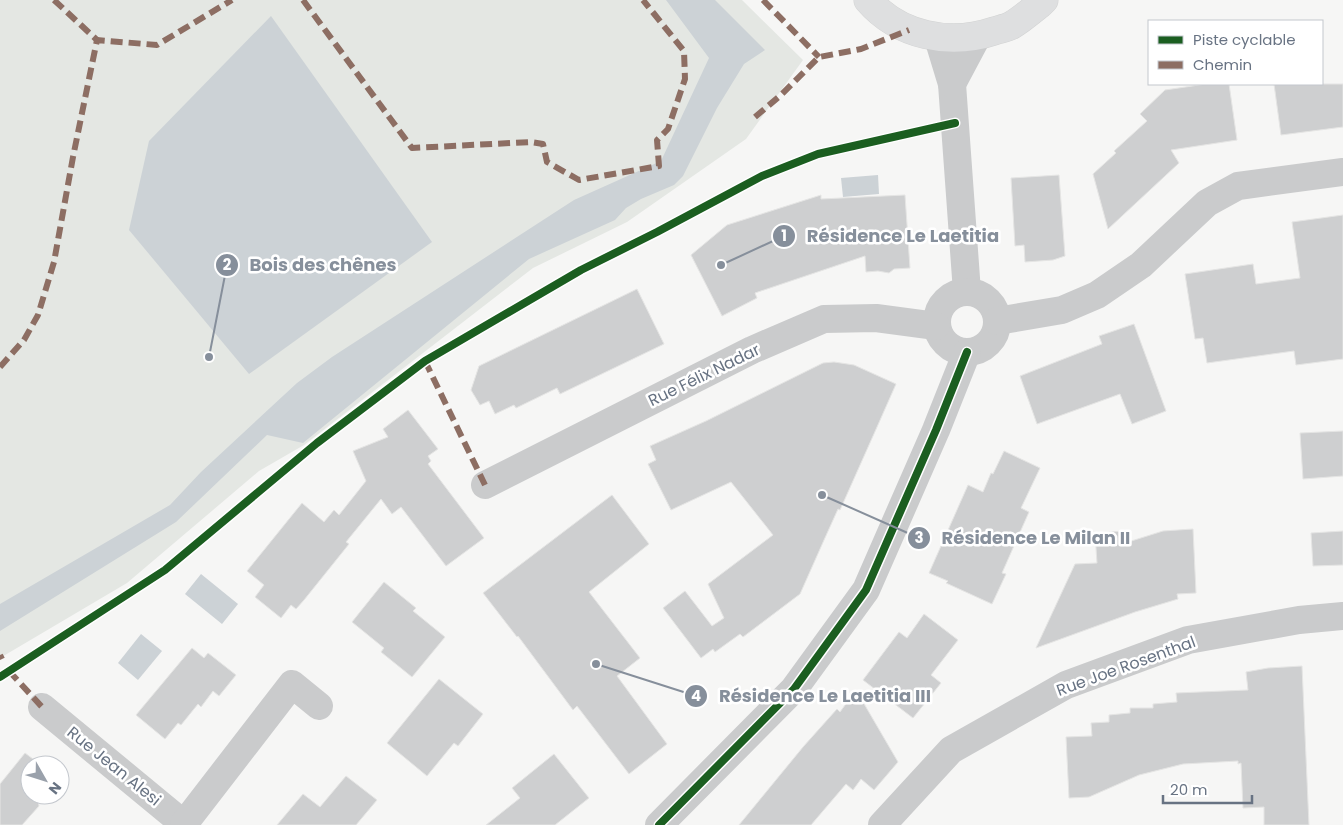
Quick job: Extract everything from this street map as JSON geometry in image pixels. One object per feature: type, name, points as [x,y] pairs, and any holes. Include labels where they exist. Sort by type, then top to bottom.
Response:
[{"type":"main road","points":[[868,0],[877,11],[909,30],[938,38],[977,37],[1011,26],[1044,0]]},
{"type":"street","points":[[952,84],[977,37]]},
{"type":"street","points":[[938,38],[952,84],[968,292]]},
{"type":"street","points":[[997,321],[1062,310],[1097,295],[1141,265],[1207,203],[1238,186],[1343,172]]},
{"type":"street","points":[[968,292],[977,293],[991,304],[997,321],[992,339],[976,351],[967,352],[958,351],[944,342],[936,326],[941,306],[952,295],[968,292]]},
{"type":"street","name":"Rue Félix Nadar","points":[[485,485],[752,350],[824,319],[876,318],[936,326]]},
{"type":"street","points":[[660,825],[794,688],[866,590],[936,430],[967,352]]},
{"type":"street","name":"Rue Joe Rosenthal","points":[[882,825],[951,750],[1066,685],[1188,640],[1299,620],[1343,616]]},
{"type":"street","points":[[185,824],[292,684],[319,706]]},
{"type":"street","name":"Rue Jean Alesi","points":[[42,707],[185,824]]},
{"type":"shaded area","points":[[0,0],[742,0],[803,60],[746,139],[627,222],[533,268],[304,445],[259,471],[127,583],[0,658]]},
{"type":"shaded area","points":[[666,0],[715,0],[765,50],[744,64],[717,108],[683,176],[674,185],[641,199],[626,208],[615,220],[529,259],[303,443],[267,435],[176,522],[0,631],[0,604],[170,505],[201,472],[297,383],[332,357],[574,200],[661,161],[709,58]]},
{"type":"shaded area","points":[[271,16],[432,242],[249,374],[129,230],[149,141]]},
{"type":"shaded area","points":[[878,175],[879,194],[843,197],[841,178]]},
{"type":"shaded area","points":[[201,574],[238,604],[222,624],[185,594]]},
{"type":"shaded area","points":[[141,634],[162,651],[138,680],[118,663]]},
{"type":"building","points":[[1343,84],[1343,127],[1281,135],[1274,85]]},
{"type":"building","points":[[1199,85],[1229,85],[1237,140],[1171,150],[1179,163],[1108,229],[1093,174],[1116,153],[1114,151],[1147,121],[1140,114],[1165,90]]},
{"type":"building","points":[[1059,175],[1065,256],[1053,260],[1025,262],[1024,245],[1015,246],[1011,178]]},
{"type":"building","points":[[821,195],[821,199],[905,195],[910,268],[894,269],[889,273],[878,271],[866,272],[865,256],[755,293],[757,298],[722,316],[691,255],[727,225]]},
{"type":"building","points":[[1343,215],[1343,359],[1296,365],[1294,351],[1207,363],[1203,338],[1195,339],[1185,274],[1253,264],[1256,284],[1300,278],[1292,222]]},
{"type":"building","points":[[637,289],[664,344],[560,394],[557,388],[516,408],[514,405],[495,414],[489,401],[480,405],[471,390],[479,366]]},
{"type":"building","points":[[1134,324],[1166,411],[1132,424],[1120,394],[1037,424],[1020,376],[1102,344],[1099,336]]},
{"type":"building","points":[[834,362],[854,365],[896,384],[840,510],[838,509],[800,594],[743,637],[740,634],[715,652],[713,649],[701,658],[663,608],[685,591],[712,626],[724,618],[708,584],[773,535],[731,482],[671,510],[648,464],[656,460],[650,446],[706,421],[823,363]]},
{"type":"building","points":[[408,410],[438,449],[428,456],[431,461],[428,464],[484,538],[446,566],[401,507],[392,514],[381,499],[346,542],[349,544],[304,600],[296,609],[291,605],[281,618],[255,597],[264,585],[247,571],[302,503],[324,522],[334,510],[339,515],[366,481],[353,451],[388,437],[383,429]]},
{"type":"building","points":[[1343,431],[1343,476],[1303,479],[1300,433]]},
{"type":"building","points":[[1004,451],[1040,468],[1021,508],[1029,512],[1002,573],[1006,574],[992,604],[929,573],[968,485],[983,492],[991,473],[993,474]]},
{"type":"building","points":[[612,495],[649,544],[589,592],[640,658],[617,676],[667,744],[629,774],[577,706],[573,710],[518,636],[483,593]]},
{"type":"building","points":[[1193,529],[1196,593],[1177,594],[1178,599],[1135,612],[1036,648],[1075,564],[1097,563],[1095,533],[1125,531],[1125,543],[1163,531]]},
{"type":"building","points":[[1343,531],[1343,565],[1313,566],[1311,533]]},
{"type":"building","points":[[384,582],[416,608],[413,611],[445,637],[412,677],[381,652],[384,648],[352,622]]},
{"type":"building","points":[[924,614],[958,640],[931,675],[941,683],[913,718],[863,680],[899,632],[907,638]]},
{"type":"building","points":[[192,648],[204,658],[208,653],[236,675],[219,696],[213,691],[201,707],[198,704],[181,725],[178,723],[165,739],[136,715]]},
{"type":"building","points":[[1302,666],[1309,825],[1264,825],[1264,807],[1243,808],[1241,763],[1238,764],[1238,761],[1183,764],[1139,775],[1089,797],[1069,798],[1066,737],[1092,736],[1091,723],[1109,722],[1109,715],[1130,713],[1130,708],[1153,708],[1153,704],[1177,702],[1176,693],[1248,690],[1246,672],[1268,668]]},
{"type":"building","points":[[439,679],[483,714],[458,746],[454,743],[427,776],[387,743]]},
{"type":"building","points":[[856,690],[898,762],[874,790],[861,779],[853,790],[846,784],[811,825],[739,825],[803,747],[837,709],[840,712]]},
{"type":"building","points":[[554,754],[589,798],[555,825],[486,825],[520,798],[512,788]]},
{"type":"building","points":[[20,759],[20,805],[39,806],[22,825],[0,825],[0,784]]},
{"type":"building","points":[[346,776],[377,800],[356,825],[277,825],[303,794],[320,807]]},
{"type":"marked path","points":[[54,0],[97,40]]},
{"type":"marked path","points":[[0,367],[24,340],[38,315],[54,262],[97,40],[157,45],[232,0]]},
{"type":"marked path","points":[[303,0],[412,148],[531,142],[543,144],[547,162],[579,180],[659,166],[657,140],[668,129],[685,79],[684,51],[643,0]]},
{"type":"marked path","points":[[763,0],[819,57]]},
{"type":"marked path","points":[[755,117],[781,95],[819,57],[861,49],[909,30]]},
{"type":"marked path","points":[[425,361],[485,485]]},
{"type":"marked path","points":[[0,655],[2,659]]},
{"type":"marked path","points":[[9,671],[42,707]]},
{"type":"cycle path","points":[[0,677],[165,570],[317,443],[425,361],[581,270],[762,176],[818,154],[955,123]]},
{"type":"cycle path","points":[[659,825],[794,689],[866,590],[936,430],[967,352]]},
{"type":"place","name":"Résidence Le Laetitia","points":[[721,265]]},
{"type":"place","name":"Bois des chênes","points":[[209,357]]},
{"type":"place","name":"Résidence Le Milan II","points":[[822,495]]},
{"type":"place","name":"Résidence Le Laetitia III","points":[[596,664]]}]
